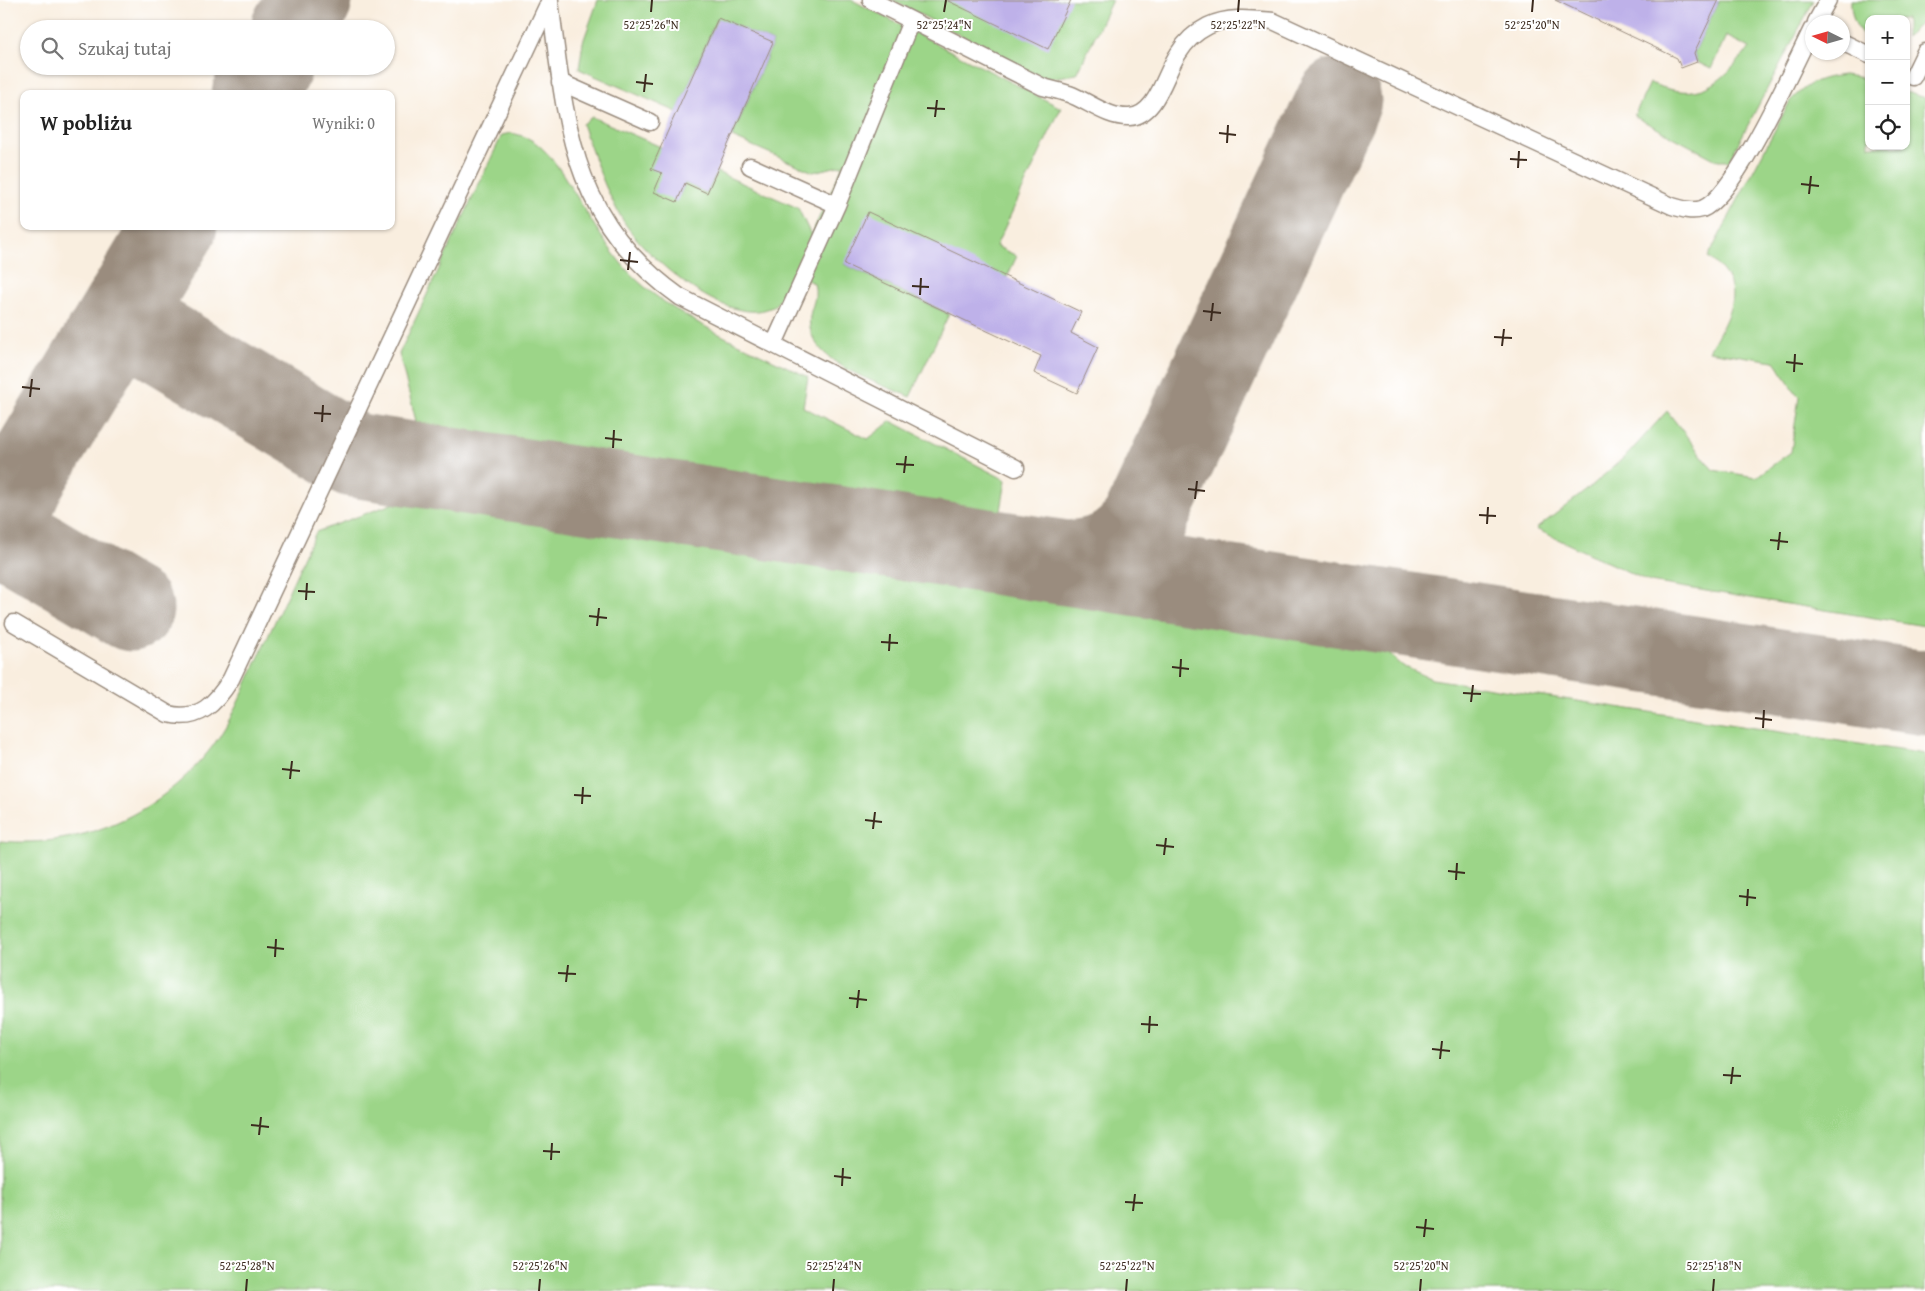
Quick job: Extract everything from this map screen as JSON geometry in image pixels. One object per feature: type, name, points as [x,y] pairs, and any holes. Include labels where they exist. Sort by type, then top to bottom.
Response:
[{"type":"lane","points":[[871,0],[1043,87],[1068,94],[1118,117],[1141,115],[1154,100],[1176,55],[1196,33],[1224,21],[1237,19],[1272,21],[1672,206],[1686,210],[1701,209],[1711,204],[1733,180],[1805,42]]},
{"type":"lane","points":[[1820,15],[1828,0]]},
{"type":"lane","points":[[550,1],[565,115],[578,162],[602,214],[622,246],[641,266],[680,297],[1016,468]]},
{"type":"lane","points":[[14,624],[168,714],[192,715],[204,712],[212,705],[231,679],[550,1]]},
{"type":"lane","points":[[774,344],[837,205],[911,21]]},
{"type":"lane","points":[[1850,46],[1865,53]]},
{"type":"lane","points":[[1915,78],[1925,52]]},
{"type":"lane","points":[[560,82],[650,122]]},
{"type":"lane","points":[[750,166],[837,205]]},
{"type":"green space","points":[[598,0],[852,0],[1061,108],[996,246],[1017,256],[1007,277],[844,264],[949,314],[910,397],[851,371],[824,352],[815,341],[810,328],[810,315],[815,296],[814,283],[795,275],[782,298],[770,308],[752,311],[731,308],[688,285],[668,270],[635,237],[624,222],[611,198],[582,124],[592,117],[661,147],[662,173],[677,202],[685,183],[707,193],[717,172],[798,208],[811,235],[843,165],[813,172],[732,137],[773,42],[717,18],[677,112],[579,69],[583,42]]},
{"type":"green space","points":[[892,0],[1112,0],[1077,74],[1045,79]]},
{"type":"green space","points":[[1719,0],[1814,0],[1729,161],[1718,161],[1634,116],[1650,83],[1668,89],[1696,91],[1718,81],[1750,48],[1726,36],[1711,69],[1697,62],[1694,53]]},
{"type":"green space","points":[[1851,0],[1925,0],[1925,20],[1910,33],[1910,15],[1865,15],[1865,36],[1857,27]]},
{"type":"green space","points":[[1844,75],[1865,78],[1865,150],[1910,150],[1910,93],[1925,98],[1925,626],[1650,582],[1536,529],[1588,489],[1629,453],[1667,411],[1713,470],[1756,477],[1791,452],[1799,397],[1774,361],[1709,351],[1728,313],[1732,290],[1721,268],[1708,257],[1790,101],[1814,82]]},
{"type":"green space","points":[[511,133],[524,136],[533,141],[554,161],[612,252],[644,286],[687,317],[808,377],[803,407],[868,439],[891,421],[1006,480],[1000,517],[418,429],[399,354],[502,135]]},
{"type":"green space","points":[[408,498],[1379,646],[1403,666],[1432,679],[1925,754],[1925,1291],[0,1291],[0,841],[31,842],[61,839],[90,832],[118,822],[144,808],[169,791],[192,770],[212,747],[231,717],[316,532]]},
{"type":"building","points":[[946,0],[1071,0],[1048,49]]},
{"type":"building","points":[[1555,0],[1719,0],[1694,53],[1697,62],[1681,68],[1677,58]]},
{"type":"building","points":[[718,18],[773,42],[707,193],[685,183],[677,202],[654,192],[662,173],[651,169]]},
{"type":"building","points":[[868,212],[1081,312],[1071,333],[1098,347],[1077,393],[1034,373],[1041,356],[844,264]]},
{"type":"taxiway","points":[[298,20],[310,0]]},
{"type":"taxiway","points":[[256,90],[265,75]]},
{"type":"taxiway","points":[[1070,563],[1110,554],[1126,543],[1142,526],[1339,100]]},
{"type":"taxiway","points":[[1,531],[22,480],[173,230]]},
{"type":"taxiway","points":[[121,317],[353,455],[1925,693]]},
{"type":"taxiway","points":[[0,531],[131,609]]}]
